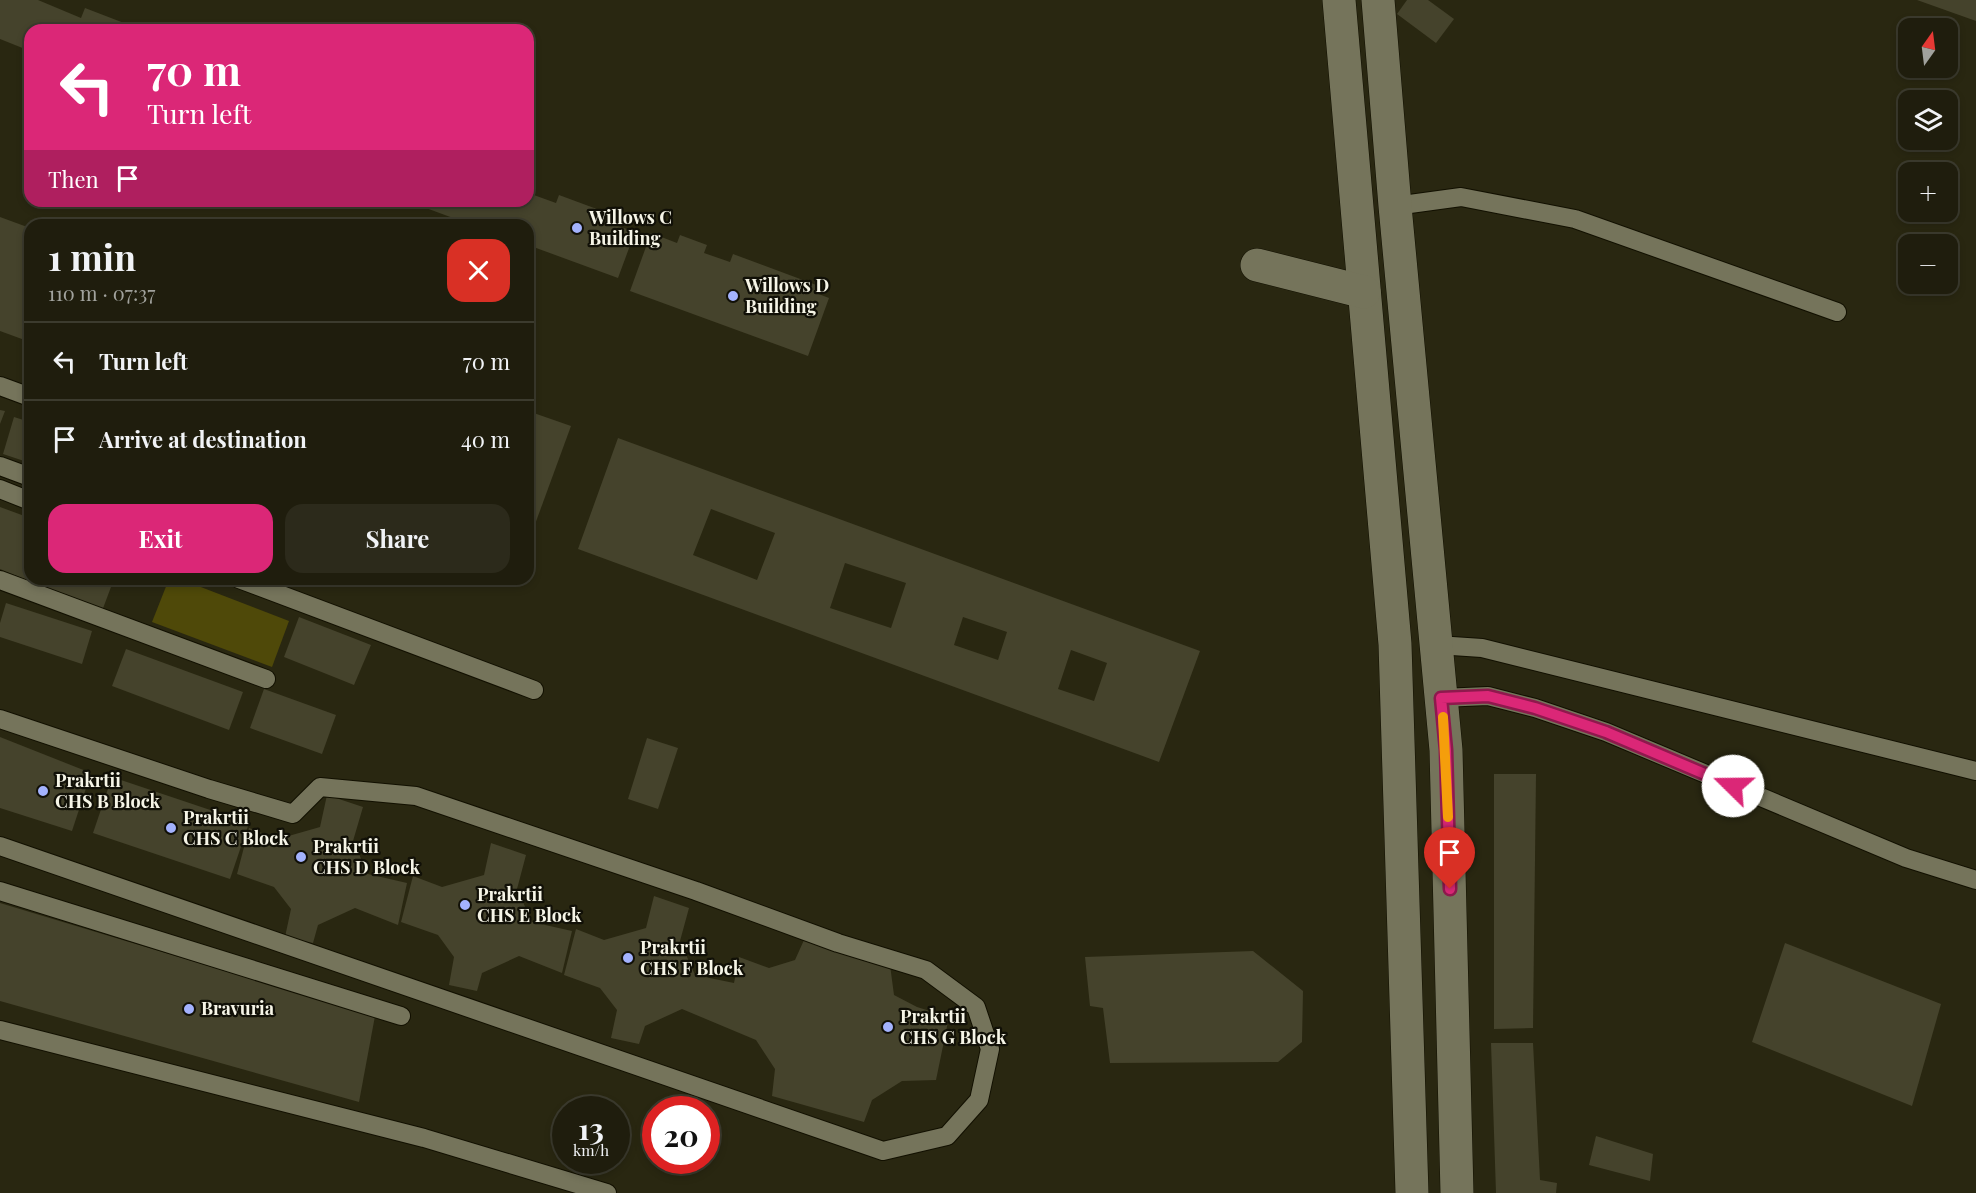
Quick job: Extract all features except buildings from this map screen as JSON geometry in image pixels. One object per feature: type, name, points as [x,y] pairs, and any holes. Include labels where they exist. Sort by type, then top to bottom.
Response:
[{"type":"street","points":[[1339,0],[1395,644],[1412,1193]]},
{"type":"street","points":[[1378,0],[1446,750],[1457,1193]]},
{"type":"street","points":[[1257,265],[1364,292]]},
{"type":"lane","points":[[1395,206],[1461,197],[1575,219],[1837,312]]},
{"type":"lane","points":[[0,386],[24,395]]},
{"type":"lane","points":[[0,466],[24,475]]},
{"type":"lane","points":[[0,489],[24,499]]},
{"type":"lane","points":[[0,580],[266,679]]},
{"type":"lane","points":[[255,585],[534,690]]},
{"type":"lane","points":[[1437,645],[1482,648],[1976,771]]},
{"type":"lane","points":[[1441,698],[1488,696],[1535,708],[1606,732],[1906,858],[1976,880]]},
{"type":"lane","points":[[0,719],[209,789],[293,814],[320,787],[416,796],[696,891],[838,943],[926,970],[976,1007],[990,1049],[979,1100],[947,1136],[884,1151],[0,846]]},
{"type":"lane","points":[[0,891],[401,1016]]},
{"type":"lane","points":[[0,1030],[424,1138],[607,1193]]},
{"type":"shaded area","points":[[167,585],[196,585],[289,621],[272,667],[152,622]]},
{"type":"slow traffic","points":[[1443,717],[1448,817]]},
{"type":"place","name":"Willows C Building","points":[[577,228]]},
{"type":"place","name":"Willows D Building","points":[[733,296]]},
{"type":"place","name":"Prakrtii CHS B Block","points":[[43,791]]},
{"type":"place","name":"Prakrtii CHS C Block","points":[[171,828]]},
{"type":"place","name":"Prakrtii CHS D Block","points":[[301,857]]},
{"type":"place","name":"Prakrtii CHS E Block","points":[[465,905]]},
{"type":"place","name":"Prakrtii CHS F Block","points":[[628,958]]},
{"type":"place","name":"Bravuria","points":[[189,1009]]},
{"type":"place","name":"Prakrtii CHS G Block","points":[[888,1027]]},
{"type":"route","points":[[1450,889],[1446,750],[1441,698],[1488,696],[1535,708],[1606,732],[1733,786]]}]
